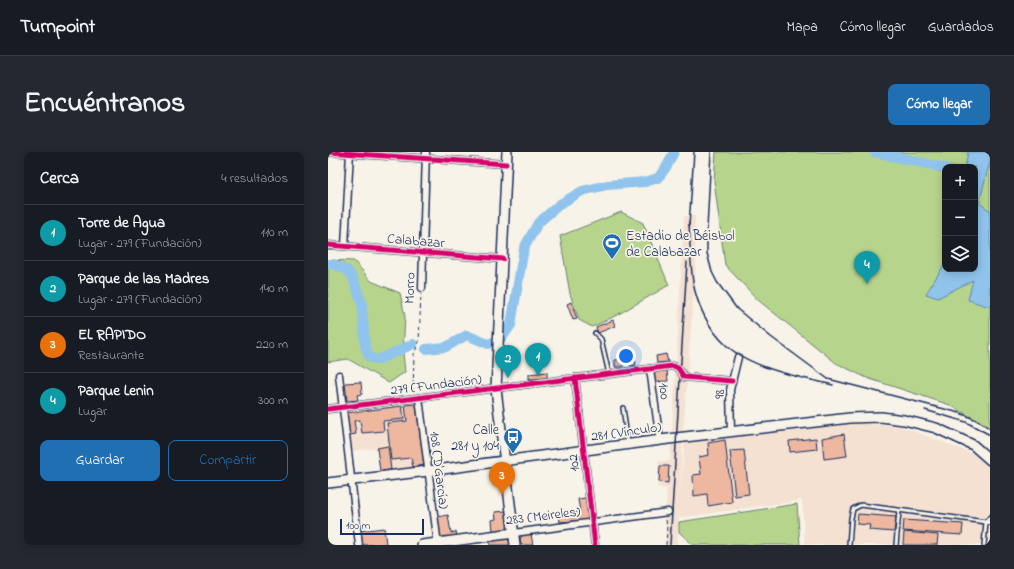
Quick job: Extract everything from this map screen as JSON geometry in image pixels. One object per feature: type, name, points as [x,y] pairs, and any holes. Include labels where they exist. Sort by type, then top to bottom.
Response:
[{"type":"main road","points":[[507,152],[497,384],[515,545]]},
{"type":"main road","name":"281 (Vínculo)","points":[[328,483],[850,418],[904,420],[936,428],[973,445],[990,460]]},
{"type":"main road","name":"283 (Meireles)","points":[[422,545],[514,533]]},
{"type":"street","points":[[328,152],[426,155],[506,164]]},
{"type":"street","points":[[345,246],[350,152]]},
{"type":"street","name":"Morro","points":[[422,288],[426,155]]},
{"type":"street","name":"Calabazar","points":[[328,245],[503,259]]},
{"type":"street","name":"98","points":[[731,432],[730,390],[738,357]]},
{"type":"street","name":"279 (Fundación)","points":[[328,409],[416,399],[497,384],[575,378],[673,366],[678,368],[684,377],[732,381]]},
{"type":"street","name":"100","points":[[650,368],[660,441]]},
{"type":"street","points":[[339,375],[359,545]]},
{"type":"street","name":"102","points":[[575,378],[595,545]]},
{"type":"street","name":"108 (D'García)","points":[[416,399],[438,544]]},
{"type":"street","name":"283 (Meireles)","points":[[514,533],[667,512]]},
{"type":"lane","points":[[595,333],[601,339],[609,374]]},
{"type":"lane","points":[[623,408],[628,445]]},
{"type":"lane","points":[[848,545],[851,518],[854,509],[861,505],[988,523]]},
{"type":"lane","points":[[896,545],[899,511]]},
{"type":"lane","points":[[984,545],[990,517]]},
{"type":"path","points":[[666,545],[667,512]]},
{"type":"shaded area","points":[[684,216],[695,216],[696,264],[680,491],[685,441],[794,431],[846,423],[900,426],[974,454],[990,468],[990,545],[805,545],[802,500],[679,518],[677,545],[666,545],[665,513],[667,489],[657,487],[659,461],[670,461]]},
{"type":"shaded area","points":[[416,404],[424,465],[380,471],[377,448],[351,451],[346,413]]},
{"type":"green space","points":[[716,152],[990,152],[990,428],[950,405],[867,378],[836,363],[758,300],[725,265],[714,181]]},
{"type":"green space","name":"Estadio de Béisbol de Calabazar","points":[[621,212],[643,223],[669,285],[617,315],[592,327],[579,320],[570,294],[560,236]]},
{"type":"green space","points":[[328,260],[354,261],[371,281],[400,293],[405,316],[403,353],[405,372],[389,383],[348,359],[328,362]]},
{"type":"green space","points":[[797,504],[800,545],[693,545],[679,532],[679,522]]},
{"type":"water","points":[[968,152],[990,152],[990,161],[979,203],[990,210],[990,307],[968,300],[973,280],[938,298],[926,294],[942,268],[942,272],[978,272],[978,164],[966,164]]},
{"type":"building","points":[[571,302],[577,319],[573,320],[567,304]]},
{"type":"building","points":[[613,320],[615,326],[598,333],[596,327]]},
{"type":"building","points":[[629,353],[634,353],[636,365],[630,366]]},
{"type":"building","points":[[666,354],[668,362],[657,363],[656,356]]},
{"type":"building","points":[[623,359],[623,367],[615,367],[615,360]]},
{"type":"building","points":[[667,370],[668,381],[655,382],[654,371]]},
{"type":"building","points":[[547,372],[547,378],[529,379],[529,374]]},
{"type":"building","points":[[361,382],[362,394],[357,395],[358,400],[347,401],[345,383]]},
{"type":"building","points":[[416,404],[424,465],[413,467],[411,458],[391,460],[387,423],[407,421],[405,405]]},
{"type":"building","points":[[402,406],[404,419],[383,421],[384,431],[362,433],[360,420],[354,421],[356,434],[349,435],[346,413]]},
{"type":"building","points":[[844,434],[847,456],[824,459],[822,438]]},
{"type":"building","points":[[816,438],[817,449],[790,452],[789,441]]},
{"type":"building","points":[[725,440],[732,502],[708,506],[707,494],[694,496],[693,475],[701,474],[699,457],[709,455],[708,443]]},
{"type":"building","points":[[388,446],[391,470],[380,471],[377,448]]},
{"type":"building","points":[[744,450],[749,494],[735,496],[730,451]]},
{"type":"building","points":[[660,466],[669,466],[668,483],[659,482]]},
{"type":"building","points":[[586,498],[588,520],[560,522],[559,514],[580,512],[578,499]]},
{"type":"building","points":[[507,511],[510,528],[493,531],[492,520],[496,519],[495,512]]},
{"type":"building","points":[[858,514],[896,517],[894,532],[869,530],[870,525],[857,524]]},
{"type":"building","points":[[448,515],[451,533],[456,532],[457,537],[440,539],[437,517]]},
{"type":"building","points":[[904,520],[963,524],[962,535],[903,531]]},
{"type":"building","points":[[384,528],[386,544],[362,545],[360,531]]},
{"type":"building","points":[[904,532],[938,535],[937,545],[903,545]]},
{"type":"building","points":[[531,534],[533,545],[521,545],[520,539],[522,535]]},
{"type":"building","points":[[507,539],[511,545],[490,545],[489,541]]},
{"type":"waterway","points":[[426,349],[446,347],[467,335],[488,344],[502,338],[511,325],[524,248],[538,223],[560,204],[582,191],[607,185],[645,182],[658,178],[667,166],[674,152]]},
{"type":"waterway","points":[[874,152],[942,167]]},
{"type":"waterway","points":[[328,264],[333,264],[347,270],[353,278],[362,304],[365,346],[369,357],[378,360],[413,344]]},
{"type":"railway","points":[[689,226],[694,152]]},
{"type":"railway","points":[[711,152],[707,253],[712,272],[717,282],[737,309],[771,337],[828,379],[960,413],[979,421],[990,429]]},
{"type":"railway","points":[[689,221],[691,267],[697,299],[709,325],[721,340],[741,356],[757,364],[774,370],[833,385]]},
{"type":"railway","points":[[670,545],[687,262]]},
{"type":"railway","points":[[925,410],[966,422],[990,435]]},
{"type":"cycle path","points":[[328,152],[506,164]]},
{"type":"cycle path","points":[[328,245],[503,259]]},
{"type":"cycle path","points":[[328,409],[673,366],[678,368],[684,377],[732,381]]},
{"type":"cycle path","points":[[575,378],[595,545]]},
{"type":"place","name":"Estadio de Béisbol de Calabazar","points":[[612,260]]},
{"type":"place","name":"Parque Lenin","points":[[867,284]]},
{"type":"place","name":"Torre de Agua","points":[[538,376]]},
{"type":"place","name":"Parque de las Madres","points":[[508,378]]},
{"type":"place","name":"Calle 281 y 104","points":[[513,454]]},
{"type":"place","name":"EL RAPIDO","points":[[502,495]]}]
